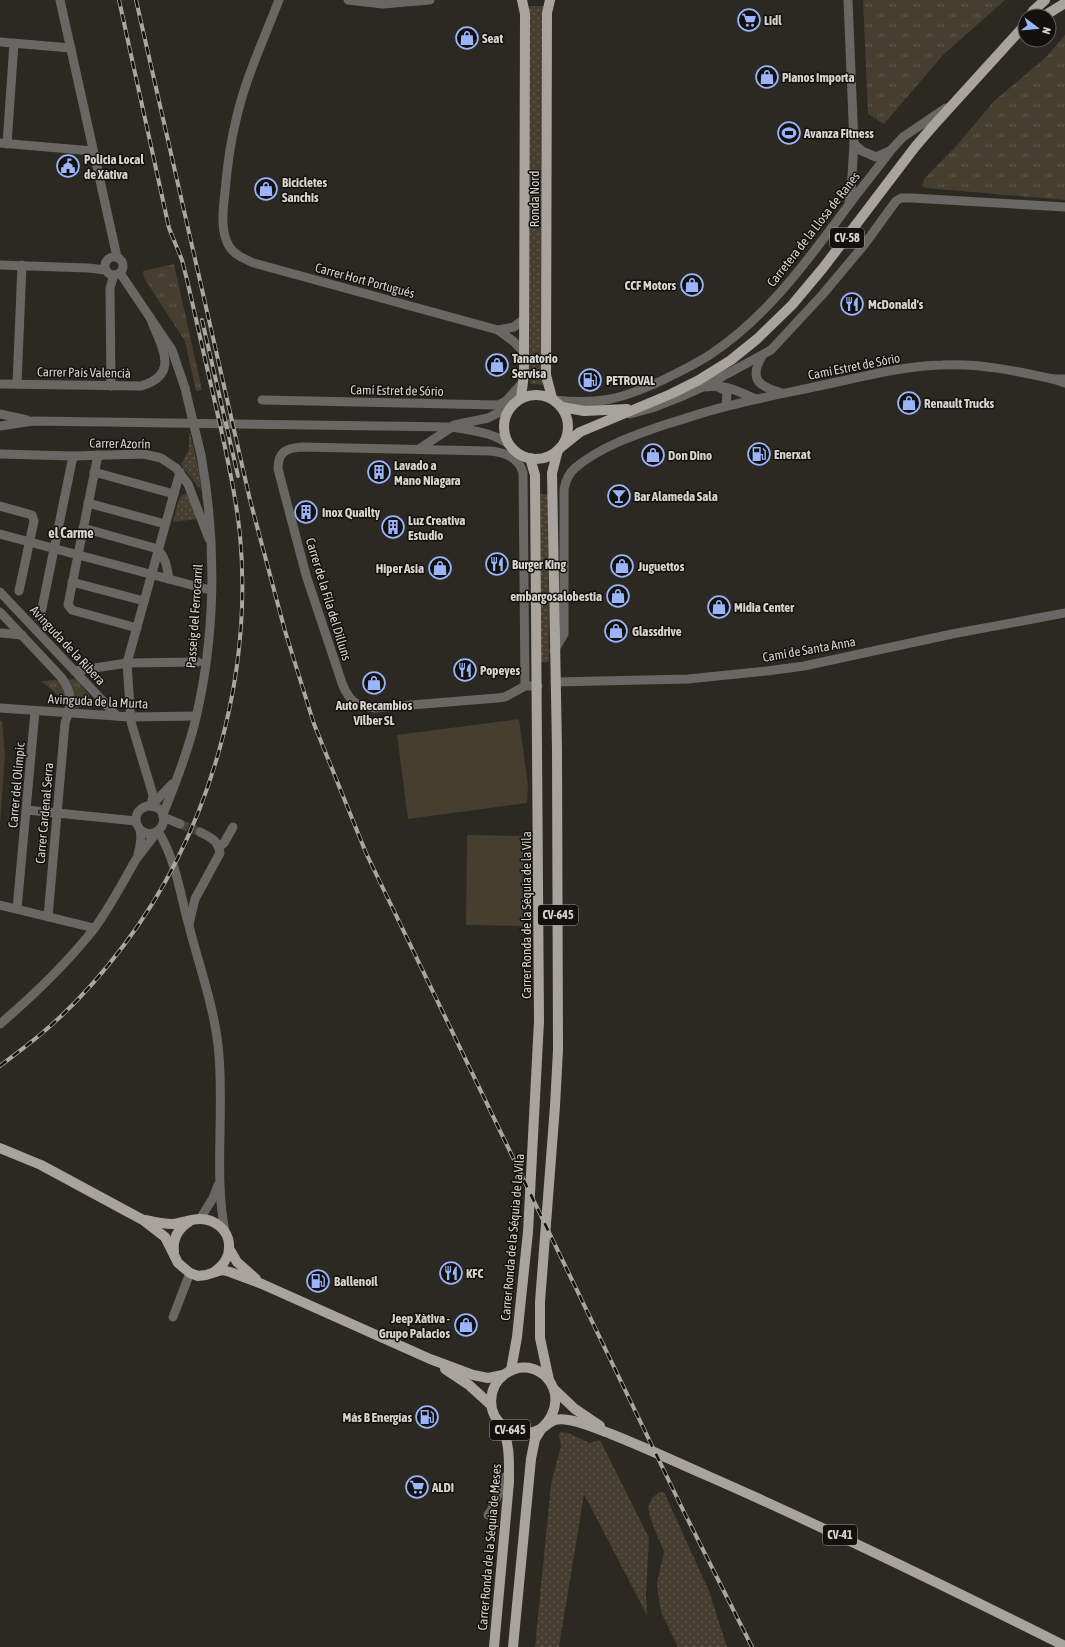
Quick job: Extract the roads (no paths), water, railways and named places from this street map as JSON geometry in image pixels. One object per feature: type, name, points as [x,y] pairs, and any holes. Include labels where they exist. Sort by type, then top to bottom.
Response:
[{"type":"main road","name":"Ronda Nord","points":[[521,398],[525,318],[525,14],[522,0]]},
{"type":"main road","name":"Ronda Nord","points":[[550,0],[548,14],[546,375],[553,399]]},
{"type":"main road","points":[[1036,8],[1045,0]]},
{"type":"main road","name":"CV-58","points":[[559,449],[580,432],[683,389],[718,369],[745,350],[771,327],[792,305],[823,268],[915,147],[952,104],[1017,34]]},
{"type":"main road","points":[[559,449],[550,456],[540,459],[521,455],[511,446],[506,437],[504,427],[505,417],[510,408],[521,398],[531,395],[542,395],[553,399],[562,407]]},
{"type":"main road","name":"CV-58","points":[[562,407],[593,412],[633,409]]},
{"type":"main road","name":"CV-645","points":[[513,1647],[534,1439],[550,1420],[555,1410],[556,1400],[555,1390],[549,1380],[540,1338],[540,1302],[556,1106],[558,1050],[558,862],[552,472],[559,449],[564,443],[567,434],[568,425],[566,415],[562,407]]},
{"type":"main road","name":"Carrer Ronda de la Séquia de la Vila","points":[[507,1373],[517,1338],[528,1232],[537,1085],[540,981],[535,501],[536,475],[530,458]]},
{"type":"main road","points":[[0,1148],[41,1165],[143,1220],[164,1237],[180,1266],[190,1273],[198,1276],[206,1276],[222,1270],[262,1284],[430,1359],[473,1375],[488,1378],[507,1373]]},
{"type":"main road","points":[[143,1220],[172,1224],[195,1220],[214,1222],[225,1232],[229,1241],[230,1250],[236,1262],[262,1284]]},
{"type":"main road","points":[[174,1255],[173,1247],[176,1235],[183,1226],[195,1220]]},
{"type":"main road","points":[[214,1273],[222,1267],[230,1250]]},
{"type":"main road","points":[[430,1359],[469,1385],[491,1405]]},
{"type":"main road","name":"CV-645","points":[[543,1427],[532,1432],[522,1434],[511,1431],[502,1426],[497,1420],[491,1405],[491,1396],[497,1381],[507,1373],[520,1368],[529,1368],[538,1371],[549,1380]]},
{"type":"main road","name":"CV-41","points":[[555,1390],[575,1409],[611,1434]]},
{"type":"main road","name":"CV-41","points":[[543,1427],[554,1420],[570,1420],[611,1434],[788,1511],[922,1574],[1065,1646]]},
{"type":"main road","name":"Carrer Ronda de la Séquia de Meses","points":[[494,1647],[510,1460],[506,1436],[502,1426]]},
{"type":"street","points":[[60,0],[117,257],[123,264],[113,273],[110,288],[111,386]]},
{"type":"street","name":"Carrer Hort Portugués","points":[[279,0],[242,96],[236,120],[226,175],[224,200],[224,229],[229,247],[240,256],[254,263],[498,330],[514,341],[524,352]]},
{"type":"street","points":[[348,0],[383,4],[430,0]]},
{"type":"street","points":[[848,0],[854,144],[851,192],[848,206]]},
{"type":"street","points":[[0,42],[71,48]]},
{"type":"street","points":[[14,43],[3,144],[93,151]]},
{"type":"street","name":"Carretera de la Llosa de Ranes","points":[[553,399],[590,403],[620,397],[652,384],[710,355],[746,327],[777,297],[813,255],[848,206],[891,150],[903,137],[952,104]]},
{"type":"street","points":[[854,144],[862,151],[876,157],[891,150]]},
{"type":"street","points":[[617,417],[652,408],[703,387],[762,356],[782,340],[823,294],[864,245],[896,201],[901,198],[1065,207]]},
{"type":"street","points":[[117,257],[108,259],[105,264],[150,317]]},
{"type":"street","points":[[0,265],[88,268],[113,273]]},
{"type":"street","points":[[17,384],[22,265]]},
{"type":"street","name":"Carrer País Valencià","points":[[0,384],[141,386],[154,382],[162,372],[166,362],[150,317]]},
{"type":"street","name":"Passeig del Ferrocarril","points":[[0,1024],[36,992],[94,928],[118,892],[136,861],[163,824],[163,815],[178,777],[196,716],[206,661],[210,590],[210,514],[201,455],[185,388],[172,350],[150,317]]},
{"type":"street","points":[[498,330],[514,327],[525,318]]},
{"type":"street","points":[[762,356],[757,364],[755,372],[757,380],[766,387],[783,393]]},
{"type":"street","name":"Camí Estret de Sório","points":[[554,652],[564,634],[564,489],[567,478],[574,469],[594,454],[618,442],[726,406],[783,393],[922,366],[956,364],[998,368],[1053,379],[1065,383]]},
{"type":"street","name":"Camí Estret de Sório","points":[[1053,379],[1065,379]]},
{"type":"street","name":"Camí Estret de Sório","points":[[262,400],[498,405],[504,403],[523,382]]},
{"type":"street","points":[[703,387],[714,386],[732,388],[756,399]]},
{"type":"street","points":[[714,386],[724,390],[727,393],[728,397],[726,406]]},
{"type":"street","points":[[419,449],[450,426],[488,418],[510,408]]},
{"type":"street","points":[[0,414],[33,421]]},
{"type":"street","points":[[0,426],[33,421],[450,426],[501,438],[511,446]]},
{"type":"street","name":"Carrer de la Fila del Dilluns","points":[[419,449],[302,447],[288,449],[279,459],[278,469],[306,575],[342,684],[348,697],[352,701],[362,707],[374,708],[505,697],[526,686]]},
{"type":"street","points":[[419,449],[502,452],[518,463],[522,468],[526,686],[538,686]]},
{"type":"street","name":"Carrer Azorín","points":[[0,454],[73,456],[144,454],[166,461],[180,472],[190,490],[211,544]]},
{"type":"street","name":"Carrer Azorín","points":[[40,618],[73,456]]},
{"type":"street","points":[[98,456],[67,602],[68,607],[72,610],[137,628]]},
{"type":"street","points":[[94,472],[174,494]]},
{"type":"street","points":[[180,472],[127,664],[130,717],[154,795],[151,806],[158,808],[163,815],[180,824]]},
{"type":"street","points":[[523,516],[535,501]]},
{"type":"street","points":[[88,503],[165,524]]},
{"type":"street","points":[[0,506],[32,515],[34,521],[20,592]]},
{"type":"street","points":[[83,528],[158,549],[164,556],[169,579]]},
{"type":"street","points":[[0,534],[210,590]]},
{"type":"street","points":[[72,582],[144,601]]},
{"type":"street","name":"Avinguda de la Ribera","points":[[0,592],[116,716]]},
{"type":"street","name":"Avinguda de la Ribera","points":[[0,612],[68,686],[70,693],[68,713]]},
{"type":"street","name":"Camí de Santa Anna","points":[[555,682],[688,679],[804,666],[952,634],[1065,612]]},
{"type":"street","points":[[0,633],[22,635]]},
{"type":"street","points":[[75,671],[127,664],[198,662]]},
{"type":"street","name":"Avinguda de la Murta","points":[[0,708],[130,717],[196,716]]},
{"type":"street","name":"Carrer del Olímpic","points":[[17,909],[35,711]]},
{"type":"street","name":"Carrer Cardenal Serra","points":[[48,917],[65,723],[68,713]]},
{"type":"street","name":"Passeig del Ferrocarril","points":[[136,861],[140,845],[136,817],[143,807],[151,806],[178,777]]},
{"type":"street","points":[[27,810],[57,812],[138,825],[148,834],[158,831],[164,840],[176,873],[188,925],[216,1028],[219,1057],[219,1184],[225,1232]]},
{"type":"street","points":[[219,846],[224,843],[233,826]]},
{"type":"street","points":[[188,925],[195,899],[220,854],[219,846],[215,841],[200,832]]},
{"type":"street","points":[[176,873],[182,876],[188,896],[195,899]]},
{"type":"street","points":[[0,905],[94,928]]},
{"type":"street","points":[[195,1220],[213,1198],[219,1184]]},
{"type":"street","points":[[173,1317],[190,1273]]},
{"type":"street","points":[[488,1515],[492,1509],[505,1476],[509,1474]]},
{"type":"tunnel","points":[[180,824],[200,832]]},
{"type":"railway","points":[[0,1066],[64,1014],[85,992],[124,945],[154,900],[180,853],[202,803],[219,750],[232,697],[239,643],[242,589],[240,535],[231,475],[182,260],[169,228],[119,0]]},
{"type":"railway","points":[[136,0],[250,500],[285,631],[314,724],[366,853],[683,1510],[752,1647]]},
{"type":"railway","points":[[202,320],[238,476]]},
{"type":"place","name":"Lidl","points":[[749,20]]},
{"type":"place","name":"Seat","points":[[467,38]]},
{"type":"place","name":"Pianos Importa","points":[[767,77]]},
{"type":"place","name":"Avanza Fitness","points":[[789,133]]},
{"type":"place","name":"Policia Local de Xàtiva","points":[[68,166]]},
{"type":"place","name":"Bicicletes Sanchis","points":[[266,189]]},
{"type":"place","name":"CCF Motors","points":[[692,285]]},
{"type":"place","name":"McDonald's","points":[[852,304]]},
{"type":"place","name":"Tanatorio Servisa","points":[[497,365]]},
{"type":"place","name":"PETROVAL","points":[[590,380]]},
{"type":"place","name":"Renault Trucks","points":[[909,403]]},
{"type":"place","name":"Enerxat","points":[[759,454]]},
{"type":"place","name":"Don Dino","points":[[653,455]]},
{"type":"place","name":"Lavado a Mano Niagara","points":[[379,472]]},
{"type":"place","name":"Bar Alameda Sala","points":[[619,496]]},
{"type":"place","name":"Inox Quailty","points":[[306,512]]},
{"type":"place","name":"Luz Creativa Estudio","points":[[393,527]]},
{"type":"place","name":"Burger King","points":[[497,564]]},
{"type":"place","name":"Juguettos","points":[[622,566]]},
{"type":"place","name":"Hiper Asia","points":[[440,568]]},
{"type":"place","name":"embargosalobestia","points":[[618,596]]},
{"type":"place","name":"Midia Center","points":[[719,607]]},
{"type":"place","name":"Glassdrive","points":[[616,631]]},
{"type":"place","name":"Popeyes","points":[[465,670]]},
{"type":"place","name":"Auto Recambios Vilber SL","points":[[374,683]]},
{"type":"place","name":"KFC","points":[[451,1273]]},
{"type":"place","name":"Ballenoil","points":[[318,1281]]},
{"type":"place","name":"Jeep Xàtiva - Grupo Palacios","points":[[466,1325]]},
{"type":"place","name":"Más B Energías","points":[[427,1417]]},
{"type":"place","name":"ALDI","points":[[417,1487]]},
{"type":"district","name":"el Carme","points":[[71,533]]}]
